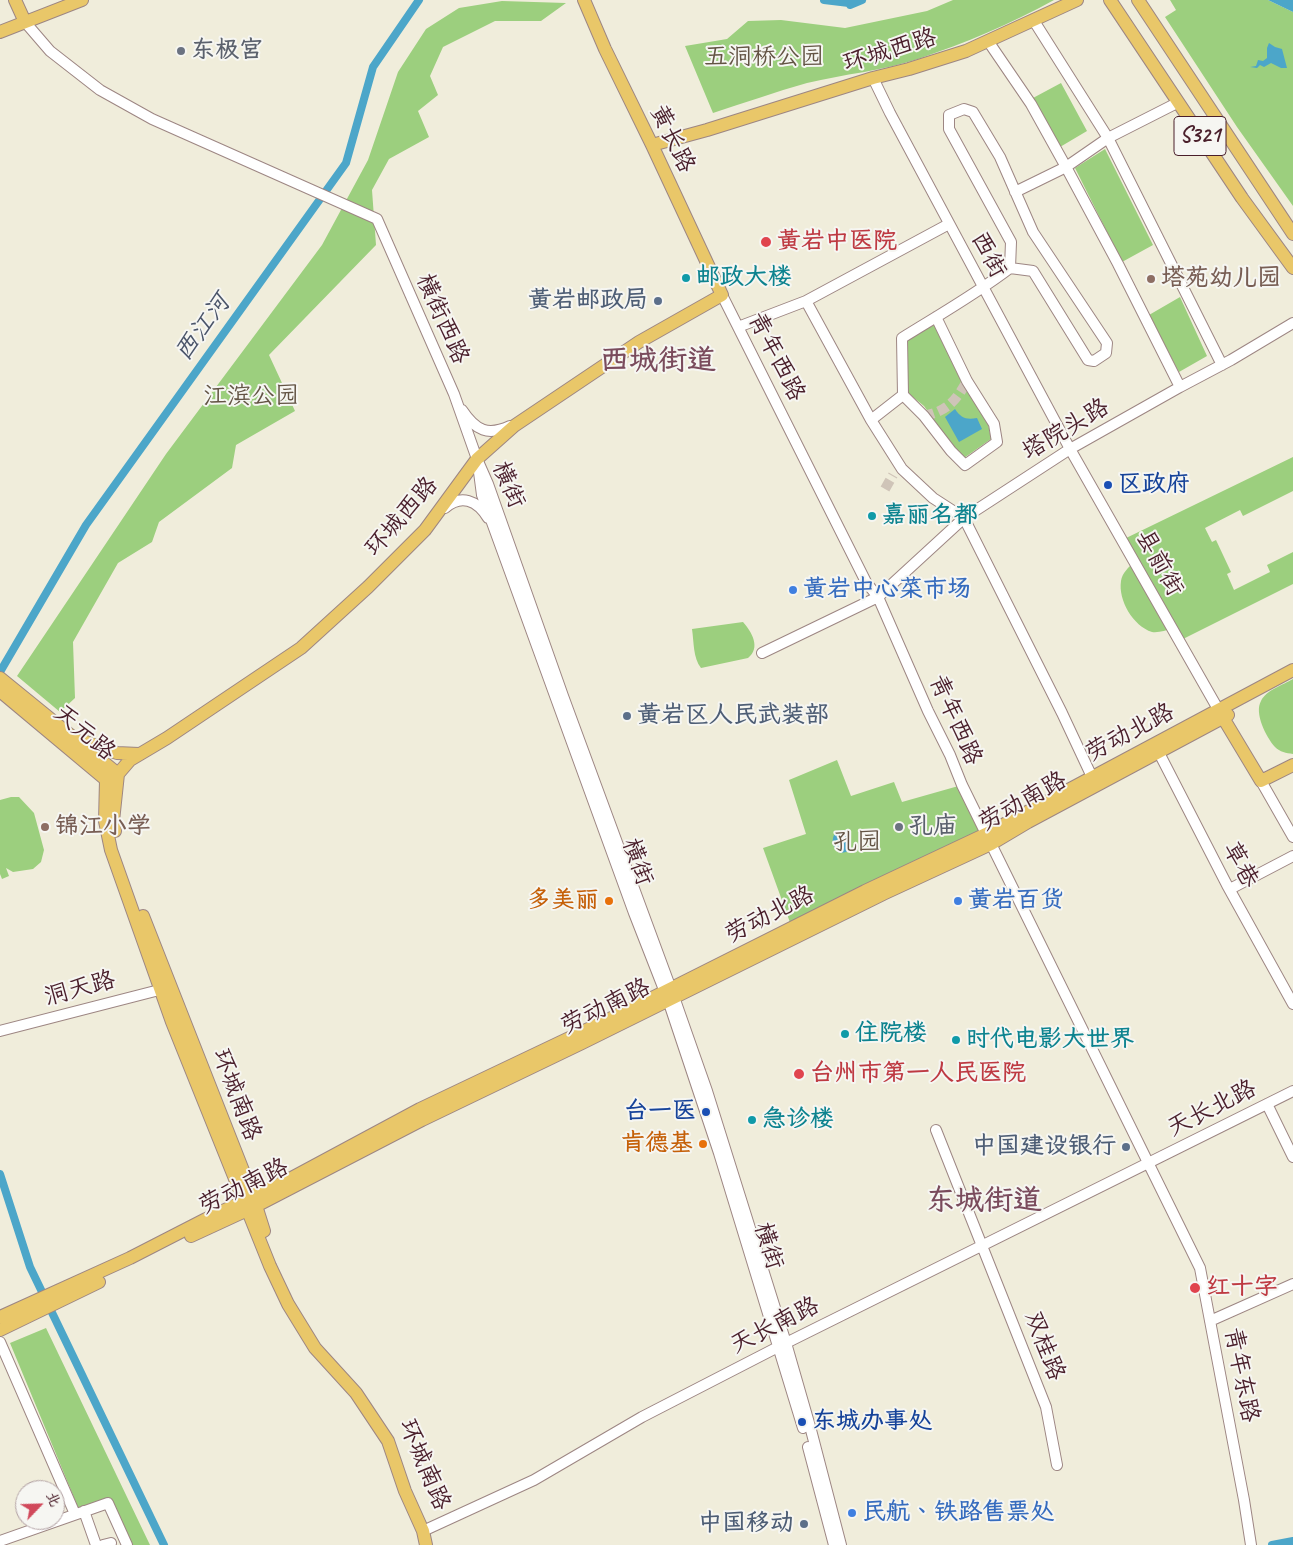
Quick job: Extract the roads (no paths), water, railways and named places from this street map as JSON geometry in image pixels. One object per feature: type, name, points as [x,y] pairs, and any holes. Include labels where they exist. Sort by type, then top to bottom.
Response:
[{"type":"main road","points":[[15,0],[25,22]]},
{"type":"main road","points":[[0,32],[82,0]]},
{"type":"main road","name":"黄长路","points":[[584,0],[605,49],[722,295]]},
{"type":"main road","name":"环城西路","points":[[652,145],[966,51],[1077,0]]},
{"type":"main road","name":"S321","points":[[1110,0],[1242,198],[1293,268]]},
{"type":"main road","name":"S321","points":[[1138,0],[1293,234]]},
{"type":"main road","name":"环城西路","points":[[106,780],[118,774],[130,760],[167,738],[301,648],[368,587],[426,530],[477,459],[522,421],[639,342],[722,295]]},
{"type":"main road","name":"劳动北路","points":[[670,994],[865,891],[988,839],[1092,778],[1157,748],[1221,709],[1293,670]]},
{"type":"main road","points":[[0,678],[27,706]]},
{"type":"main road","points":[[0,691],[27,706]]},
{"type":"main road","name":"天元路","points":[[27,706],[62,728],[118,774]]},
{"type":"main road","name":"天元路","points":[[27,706],[117,788]]},
{"type":"main road","name":"县前街","points":[[1221,709],[1264,784]]},
{"type":"main road","points":[[62,728],[89,744],[117,753],[139,754]]},
{"type":"main road","name":"劳动南路","points":[[988,839],[1028,822],[1157,748]]},
{"type":"main road","points":[[1264,784],[1293,765]]},
{"type":"main road","name":"环城南路","points":[[118,774],[113,821],[118,847],[165,988],[250,1203],[297,1306],[321,1343],[344,1372],[362,1390],[395,1438],[426,1530],[433,1545]]},
{"type":"main road","points":[[106,780],[105,821],[111,850],[165,988]]},
{"type":"main road","name":"劳动南路","points":[[36,1306],[71,1290],[130,1258],[250,1203],[422,1120],[670,994]]},
{"type":"main road","points":[[0,1317],[36,1306]]},
{"type":"main road","points":[[0,1330],[36,1306]]},
{"type":"main road","points":[[426,1530],[426,1545]]},
{"type":"street","points":[[1034,20],[1108,138],[1222,365]]},
{"type":"street","name":"横街西路","points":[[25,22],[50,51],[100,90],[152,119],[377,219],[456,401],[477,459]]},
{"type":"street","points":[[988,41],[1031,104],[1066,167],[1118,264],[1180,387]]},
{"type":"street","name":"西街","points":[[873,78],[1070,450]]},
{"type":"street","points":[[1015,192],[1066,167],[1108,138],[1178,103]]},
{"type":"street","points":[[936,317],[967,381],[994,424],[997,442],[965,465],[950,451],[924,416],[903,395],[902,338],[936,317],[983,288],[1010,268],[1032,271],[1088,360],[1094,361],[1106,353],[1107,343],[1033,232],[1000,157],[973,112],[964,109],[949,115],[950,129],[1011,242],[1010,268]]},
{"type":"street","points":[[738,327],[806,301],[949,224]]},
{"type":"street","name":"青年西路","points":[[722,295],[866,582],[878,597],[928,711],[950,754],[962,785],[1149,1163]]},
{"type":"street","points":[[806,301],[897,472],[964,518],[1062,713],[1092,778]]},
{"type":"street","name":"塔院头路","points":[[762,653],[878,597],[964,518],[1070,450],[1293,323]]},
{"type":"street","points":[[871,420],[903,395]]},
{"type":"street","points":[[456,401],[465,415],[479,429],[496,432],[522,421]]},
{"type":"street","name":"县前街","points":[[1070,450],[1221,709]]},
{"type":"street","name":"横街","points":[[477,459],[482,495],[670,994],[719,1153],[811,1430],[841,1545]]},
{"type":"street","name":"横街","points":[[477,459],[488,484],[575,739]]},
{"type":"street","points":[[438,513],[453,501],[467,500],[483,510],[497,534]]},
{"type":"street","name":"草巷","points":[[1157,748],[1230,889],[1292,998]]},
{"type":"street","name":"县前街","points":[[1264,784],[1293,837]]},
{"type":"street","points":[[1230,889],[1293,856]]},
{"type":"street","name":"洞天路","points":[[0,1031],[165,988]]},
{"type":"street","name":"天长北路","points":[[1149,1163],[1293,1090]]},
{"type":"street","points":[[1267,1104],[1293,1157]]},
{"type":"street","name":"双桂路","points":[[936,1130],[1046,1407],[1057,1465]]},
{"type":"street","name":"天长南路","points":[[426,1530],[534,1480],[642,1417],[782,1345],[1149,1163]]},
{"type":"street","name":"青年东路","points":[[1149,1163],[1200,1268],[1251,1545]]},
{"type":"street","points":[[1210,1321],[1293,1284]]},
{"type":"street","points":[[0,1342],[96,1545]]},
{"type":"street","name":"横街","points":[[782,1345],[834,1545]]},
{"type":"street","points":[[4,1542],[79,1512],[108,1503],[127,1545]]},
{"type":"water","points":[[1268,0],[1293,0],[1293,12]]},
{"type":"water","points":[[1269,43],[1282,49],[1287,68],[1281,68],[1271,63],[1264,67],[1260,65],[1257,68],[1250,67],[1256,66],[1258,60],[1263,61],[1267,58]]},
{"type":"water","points":[[955,409],[964,418],[977,418],[982,429],[959,442],[945,417]]},
{"type":"water","points":[[845,830],[851,851],[841,853],[834,847],[833,838],[836,832]]},
{"type":"waterway","name":"西江河","points":[[0,672],[86,525],[346,163],[373,67],[419,0]]},
{"type":"waterway","name":"西江河","points":[[824,0],[849,3],[850,5],[862,0]]},
{"type":"waterway","points":[[0,1174],[30,1267],[164,1545]]},
{"type":"waterway","points":[[1272,1545],[1293,1541]]},
{"type":"tunnel","points":[[924,416],[945,408],[955,400],[967,381]]},
{"type":"tunnel","points":[[885,489],[893,475]]},
{"type":"place","name":"东极宫","points":[[181,51]]},
{"type":"place","name":"黄岩中医院","points":[[766,242]]},
{"type":"place","name":"邮政大楼","points":[[686,278]]},
{"type":"place","name":"塔苑幼儿园","points":[[1151,279]]},
{"type":"place","name":"黄岩邮政局","points":[[658,301]]},
{"type":"place","name":"区政府","points":[[1108,485]]},
{"type":"place","name":"嘉丽名都","points":[[872,516]]},
{"type":"place","name":"黄岩中心菜市场","points":[[793,590]]},
{"type":"place","name":"黄岩区人民武装部","points":[[627,716]]},
{"type":"place","name":"锦江小学","points":[[45,827]]},
{"type":"place","name":"孔庙","points":[[899,827]]},
{"type":"place","name":"多美丽","points":[[609,901]]},
{"type":"place","name":"黄岩百货","points":[[958,901]]},
{"type":"place","name":"住院楼","points":[[845,1034]]},
{"type":"place","name":"时代电影大世界","points":[[956,1040]]},
{"type":"place","name":"台州市第一人民医院","points":[[799,1074]]},
{"type":"place","name":"台一医","points":[[706,1112]]},
{"type":"place","name":"急诊楼","points":[[752,1120]]},
{"type":"place","name":"肯德基","points":[[703,1144]]},
{"type":"place","name":"中国建设银行","points":[[1126,1147]]},
{"type":"place","name":"红十字","points":[[1195,1288]]},
{"type":"place","name":"东城办事处","points":[[802,1422]]},
{"type":"place","name":"民航、铁路售票处","points":[[852,1513]]},
{"type":"place","name":"中国移动","points":[[804,1524]]},
{"type":"district","name":"西城街道","points":[[658,361]]},
{"type":"district","name":"东城街道","points":[[984,1201]]},
{"type":"park label","name":"五洞桥公园","points":[[764,58]]},
{"type":"park label","name":"江滨公园","points":[[251,397]]},
{"type":"park label","name":"孔园","points":[[857,843]]}]
